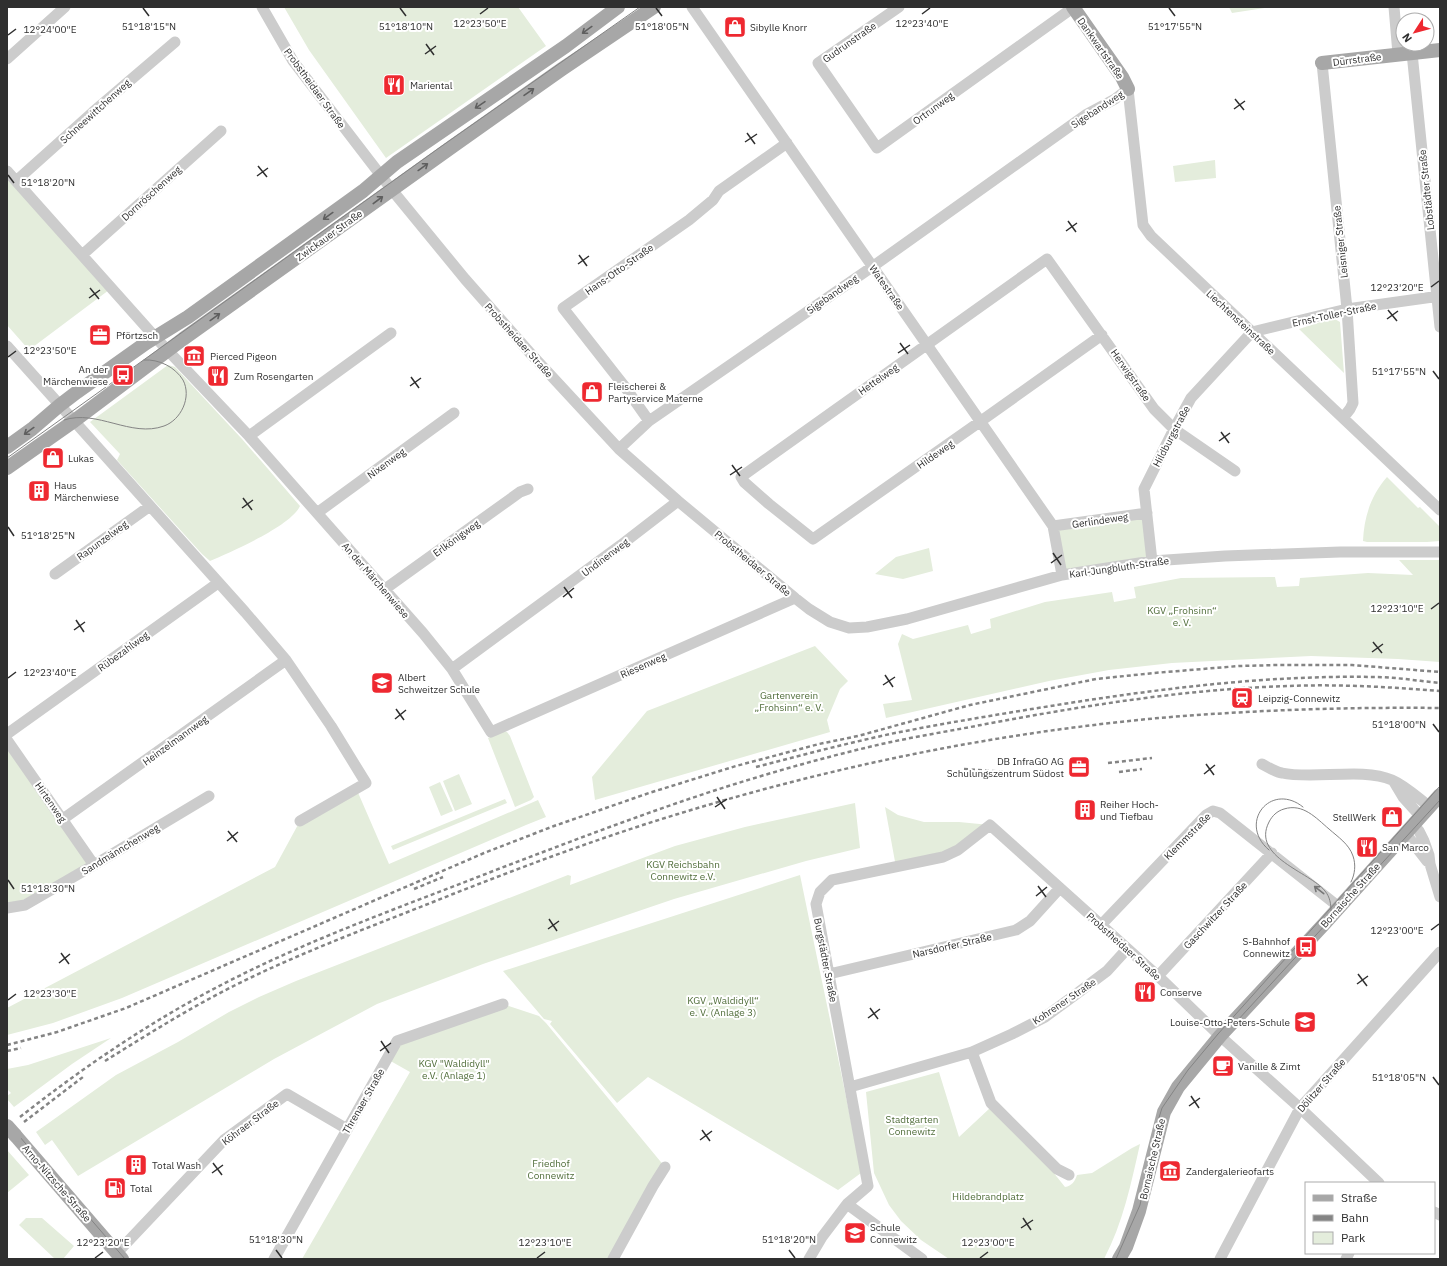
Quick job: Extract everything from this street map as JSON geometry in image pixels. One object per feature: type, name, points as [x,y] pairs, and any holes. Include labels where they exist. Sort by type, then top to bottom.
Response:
[{"type":"main road","name":"Zwickauer Straße","points":[[7,447],[32,429],[60,405],[146,343],[188,317],[363,191],[397,162],[566,46],[618,7]]},
{"type":"main road","name":"Zwickauer Straße","points":[[7,468],[392,190],[562,69],[654,7]]},
{"type":"main road","name":"Dankwartstraße","points":[[1073,7],[1122,77],[1128,89]]},
{"type":"main road","name":"Dürrstraße","points":[[1322,63],[1440,50]]},
{"type":"main road","name":"Bornaische Straße","points":[[1119,1259],[1126,1247],[1138,1216],[1164,1112],[1178,1087],[1220,1036],[1418,821],[1440,795]]},
{"type":"main road","name":"Arno-Nitzsche-Straße","points":[[11,1130],[120,1256]]},
{"type":"street","points":[[7,59],[65,7]]},
{"type":"street","name":"Probstheidaer Straße","points":[[262,7],[293,62],[380,175],[465,279],[530,354],[619,449],[678,501],[795,598],[830,622]]},
{"type":"street","name":"Watestraße","points":[[692,7],[872,267],[928,344],[1053,526],[1062,575]]},
{"type":"street","name":"Gudrunstraße","points":[[818,64],[898,7]]},
{"type":"street","name":"Ortrunweg","points":[[818,64],[877,148],[1073,7]]},
{"type":"street","points":[[1394,7],[1398,54]]},
{"type":"street","name":"Schneewittchenweg","points":[[16,181],[175,42]]},
{"type":"street","name":"Lobstädter Straße","points":[[1412,53],[1440,327]]},
{"type":"street","name":"Leisniger Straße","points":[[1322,63],[1347,309],[1353,403],[1343,418]]},
{"type":"street","name":"Sigebandweg","points":[[619,449],[649,421],[872,267],[1087,114],[1128,89]]},
{"type":"street","name":"Liechtensteinstraße","points":[[1128,89],[1143,225],[1151,236],[1440,510]]},
{"type":"street","name":"Dornröschenweg","points":[[82,255],[221,131]]},
{"type":"street","name":"Hans-Otto-Straße","points":[[649,421],[625,387],[562,308],[689,220],[713,200],[719,191],[787,143]]},
{"type":"street","name":"An der Märchenwiese","points":[[7,171],[156,338],[249,436],[385,589],[452,669],[491,732]]},
{"type":"street","name":"Herwigstraße","points":[[1047,259],[1154,409],[1174,429],[1235,471]]},
{"type":"street","name":"Hettelweg","points":[[769,504],[744,482],[741,477],[1047,259]]},
{"type":"street","name":"Ernst-Toller-Straße","points":[[1252,332],[1347,309],[1438,296]]},
{"type":"street","name":"Hildburgstraße","points":[[1152,561],[1144,488],[1174,429],[1192,398],[1252,332]]},
{"type":"street","points":[[249,436],[391,333]]},
{"type":"street","name":"Hildeweg","points":[[769,504],[813,538],[1102,335]]},
{"type":"street","points":[[7,346],[286,660],[331,726],[366,783],[300,821]]},
{"type":"street","name":"Nixenweg","points":[[317,513],[454,413]]},
{"type":"street","name":"Erlkönigweg","points":[[385,589],[520,492],[528,489]]},
{"type":"street","name":"Undinenweg","points":[[452,669],[621,545],[678,501]]},
{"type":"street","name":"Rapunzelweg","points":[[55,574],[150,506]]},
{"type":"street","name":"Gerlindeweg","points":[[1053,526],[1147,513]]},
{"type":"street","name":"Karl-Jungbluth-Straße","points":[[830,622],[849,628],[867,628],[907,619],[1062,575],[1152,561],[1225,556],[1332,552],[1440,552]]},
{"type":"street","name":"Rübezahlweg","points":[[7,734],[218,582]]},
{"type":"street","name":"Riesenweg","points":[[491,732],[795,598]]},
{"type":"street","name":"Heinzelmannweg","points":[[64,820],[286,660]]},
{"type":"street","name":"Hirtenweg","points":[[7,740],[94,865]]},
{"type":"street","points":[[1262,764],[1280,773],[1310,775],[1364,775],[1382,777],[1392,780],[1408,790],[1418,821],[1419,831],[1424,841],[1429,855],[1430,864],[1438,883],[1440,897]]},
{"type":"street","name":"Sandmännchenweg","points":[[7,908],[25,905],[209,796]]},
{"type":"street","name":"Klemmstraße","points":[[1101,925],[1206,815],[1213,811],[1220,813],[1339,907]]},
{"type":"street","name":"Probstheidaer Straße","points":[[990,825],[1158,976],[1220,1036],[1300,1108],[1378,1182]]},
{"type":"street","name":"Burgstädter Straße","points":[[847,1204],[868,1186],[816,904],[820,892],[832,880],[943,857],[958,850],[990,825]]},
{"type":"street","name":"Gaschwitzer Straße","points":[[1158,976],[1272,854]]},
{"type":"street","name":"Narsdorfer Straße","points":[[829,974],[1016,930],[1030,921],[1059,888]]},
{"type":"street","name":"Kohrener Straße","points":[[850,1087],[972,1052],[1012,1034],[1045,1017],[1107,971],[1127,949]]},
{"type":"street","name":"Dölitzer Straße","points":[[1220,1259],[1300,1108],[1440,952]]},
{"type":"street","name":"Threnaer Straße","points":[[274,1259],[397,1042],[503,1004]]},
{"type":"street","points":[[972,1052],[991,1103],[1057,1169],[1069,1175]]},
{"type":"street","name":"Köhraer Straße","points":[[120,1256],[224,1140],[287,1094],[347,1129]]},
{"type":"street","points":[[613,1259],[665,1167]]},
{"type":"street","points":[[810,1259],[822,1238],[847,1204],[922,1259]]},
{"type":"green space","points":[[284,7],[518,7],[546,46],[386,158],[309,50]]},
{"type":"green space","points":[[1229,7],[1271,7],[1232,13]]},
{"type":"green space","points":[[1215,160],[1216,178],[1175,182],[1173,166]]},
{"type":"green space","points":[[7,176],[109,290],[29,350],[7,325]]},
{"type":"green space","points":[[1333,318],[1340,322],[1344,373],[1299,329]]},
{"type":"green space","points":[[168,365],[175,367],[242,439],[300,506],[285,522],[260,538],[210,561],[117,460],[120,454],[90,422]]},
{"type":"green space","points":[[1387,477],[1418,508],[1420,507],[1440,527],[1440,541],[1363,541],[1369,507],[1381,484]]},
{"type":"green space","points":[[1147,513],[1152,561],[1062,575],[1053,526]]},
{"type":"green space","points":[[929,548],[933,571],[903,579],[875,574],[896,557]]},
{"type":"green space","name":"KGV „Frohsinn“ e. V.","points":[[1399,560],[1440,560],[1440,662],[1311,656],[1172,663],[1109,670],[1049,681],[886,718],[883,704],[912,700],[898,644],[902,634],[913,639],[968,625],[971,634],[991,628],[990,619],[1045,602],[1112,592],[1114,602],[1136,598],[1134,587],[1181,578],[1275,577],[1277,587],[1299,586],[1300,578],[1368,573],[1413,575]]},
{"type":"green space","name":"Gartenverein „Frohsinn“ e. V.","points":[[815,646],[848,681],[840,689],[827,720],[830,732],[595,800],[592,777],[647,711]]},
{"type":"green space","points":[[504,731],[510,736],[534,797],[531,800],[515,807],[488,738]]},
{"type":"green space","points":[[7,740],[94,865],[7,908]]},
{"type":"green space","points":[[459,774],[472,804],[455,811],[443,781]]},
{"type":"green space","points":[[440,782],[453,811],[441,816],[429,787]]},
{"type":"green space","points":[[356,788],[389,864],[538,800],[546,817],[122,998],[53,1023],[7,1035],[7,1008],[275,867],[300,821]]},
{"type":"green space","points":[[505,799],[507,803],[393,850],[391,846]]},
{"type":"green space","name":"KGV Reichsbahn Connewitz e.V.","points":[[855,803],[860,848],[806,861],[674,899],[483,964],[377,1004],[274,1059],[78,1176],[52,1140],[45,1145],[36,1132],[116,1075],[178,1042],[229,1012],[296,981],[568,875],[571,876],[570,885],[675,846],[745,827]]},
{"type":"green space","points":[[885,807],[898,815],[924,822],[959,822],[990,825],[958,850],[896,867]]},
{"type":"green space","name":"KGV „Waldidyll“ e. V. (Anlage 3)","points":[[800,875],[861,1173],[838,1190],[648,1077],[617,1103],[550,1024],[552,1021],[544,1019],[503,971]]},
{"type":"green space","name":"Friedhof Connewitz","points":[[503,1004],[539,1016],[546,1023],[665,1167],[613,1259],[302,1259],[410,1072],[387,1059],[397,1041]]},
{"type":"green space","points":[[111,1038],[72,1064],[14,1107],[7,1099],[7,1096],[11,1093],[7,1089],[7,1069],[28,1065]]},
{"type":"green space","name":"Hildebrandplatz","points":[[939,1072],[959,1137],[990,1108],[1053,1172],[1065,1187],[1070,1186],[1073,1183],[1077,1175],[1092,1173],[1140,1144],[1130,1188],[1121,1217],[1111,1245],[1104,1259],[949,1259],[921,1240],[901,1221],[889,1205],[874,1173],[866,1092]]},
{"type":"green space","points":[[7,1150],[29,1175],[7,1193]]},
{"type":"green space","points":[[26,1218],[42,1218],[74,1246],[63,1259],[55,1259],[19,1225]]},
{"type":"tram line","points":[[7,458],[439,148],[640,7]]},
{"type":"tram line","points":[[64,420],[89,418],[139,429],[152,429],[170,423],[180,413],[183,407],[186,394],[183,380],[176,371],[161,362],[144,360]]},
{"type":"tram line","points":[[1116,1259],[1140,1205],[1162,1108],[1188,1070],[1218,1034],[1440,786]]},
{"type":"tram line","points":[[1269,850],[1260,839],[1256,828],[1257,818],[1262,809],[1270,802],[1280,799],[1291,800],[1303,807]]},
{"type":"tram line","points":[[1237,1021],[1440,800]]},
{"type":"tram line","points":[[1331,911],[1330,901],[1325,891],[1318,884],[1275,854],[1268,845],[1266,834],[1269,822],[1273,816],[1284,809],[1297,808],[1309,813],[1319,820],[1349,848],[1354,859],[1355,866],[1351,882]]},
{"type":"tram line","points":[[7,1122],[125,1259]]},
{"type":"railway","points":[[7,1045],[57,1032],[126,1008],[484,853],[554,826],[649,793],[736,766],[819,744],[858,736],[970,705],[1096,679],[1239,666],[1278,665],[1352,665],[1440,672]]},
{"type":"railway","points":[[756,767],[860,741],[916,729],[1063,704],[1179,688],[1257,680],[1335,677],[1382,677],[1440,683]]},
{"type":"railway","points":[[20,1117],[100,1058],[184,1005],[243,974],[303,946],[573,841],[659,809],[754,778],[869,747],[897,741],[1057,711],[1173,695],[1250,688],[1308,685],[1364,686],[1440,691]]},
{"type":"railway","points":[[105,1061],[214,996],[252,977],[326,944],[481,883],[593,842],[678,814],[796,781],[856,766],[976,742],[1098,724],[1194,715],[1264,711],[1440,708]]},
{"type":"railway","points":[[1108,763],[1152,758]]},
{"type":"railway","points":[[964,769],[1019,773]]},
{"type":"railway","points":[[1119,772],[1142,769]]},
{"type":"railway","points":[[414,889],[443,877]]},
{"type":"railway","points":[[7,1051],[21,1048]]},
{"type":"railway","points":[[24,1122],[83,1077]]},
{"type":"place","name":"Sibylle Knorr","points":[[735,27]]},
{"type":"place","name":"Mariental","points":[[394,85]]},
{"type":"place","name":"Pförtzsch","points":[[100,335]]},
{"type":"place","name":"Pierced Pigeon","points":[[194,356]]},
{"type":"place","name":"An der Märchenwiese","points":[[123,375]]},
{"type":"place","name":"Zum Rosengarten","points":[[218,376]]},
{"type":"place","name":"Fleischerei & Partyservice Materne","points":[[592,392]]},
{"type":"place","name":"Lukas","points":[[53,458]]},
{"type":"place","name":"Haus Märchenwiese","points":[[39,491]]},
{"type":"place","name":"Albert Schweitzer Schule","points":[[382,683]]},
{"type":"place","name":"Leipzig-Connewitz","points":[[1242,698]]},
{"type":"place","name":"DB InfraGO AG Schulungszentrum Südost","points":[[1079,767]]},
{"type":"place","name":"Reiher Hoch- und Tiefbau","points":[[1085,810]]},
{"type":"place","name":"StellWerk","points":[[1392,817]]},
{"type":"place","name":"San Marco","points":[[1367,847]]},
{"type":"place","name":"S-Bahnhof Connewitz","points":[[1306,947]]},
{"type":"place","name":"Conserve","points":[[1145,992]]},
{"type":"place","name":"Louise-Otto-Peters-Schule","points":[[1305,1022]]},
{"type":"place","name":"Vanille & Zimt","points":[[1223,1066]]},
{"type":"place","name":"Total Wash","points":[[136,1165]]},
{"type":"place","name":"Zandergalerieofarts","points":[[1170,1171]]},
{"type":"place","name":"Total","points":[[115,1188]]},
{"type":"place","name":"Schule Connewitz","points":[[855,1233]]},
{"type":"park label","name":"KGV \"Waldidyll\" e.V. (Anlage 1)","points":[[454,1068]]},
{"type":"park label","name":"Stadtgarten Connewitz","points":[[912,1124]]}]
